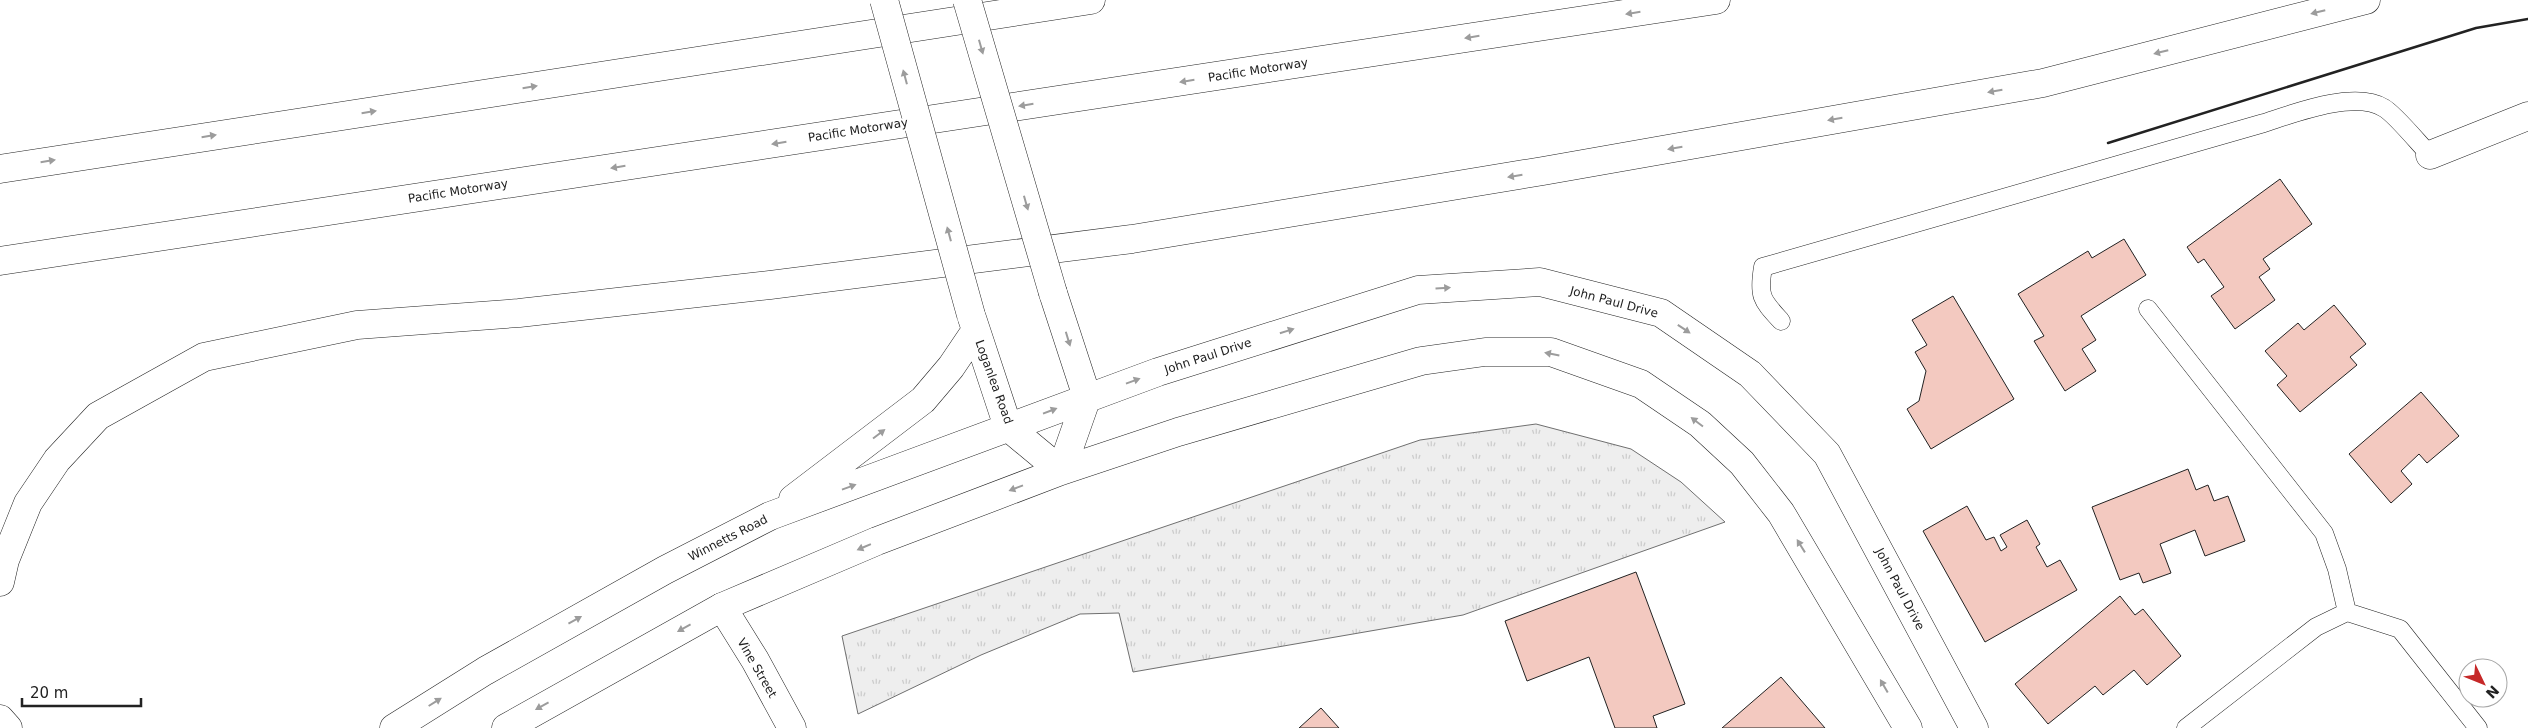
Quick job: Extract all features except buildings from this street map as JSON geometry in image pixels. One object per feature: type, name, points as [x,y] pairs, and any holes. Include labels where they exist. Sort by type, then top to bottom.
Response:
[{"type":"main road","name":"Loganlea Road","points":[[884,0],[973,323],[1008,427],[1061,471]]},
{"type":"main road","points":[[967,0],[1052,293],[1087,397],[1061,471]]},
{"type":"main road","points":[[0,169],[1091,0]]},
{"type":"main road","name":"Pacific Motorway","points":[[0,261],[1716,0]]},
{"type":"main road","points":[[0,582],[5,560],[28,503],[57,460],[98,416],[204,357],[357,325],[529,312],[770,285],[1103,243],[1494,179],[2043,83],[2366,0]]},
{"type":"main road","points":[[2430,155],[2528,116]]},
{"type":"main road","name":"John Paul Drive","points":[[1087,397],[1158,372],[1418,290],[1540,282],[1661,314],[1750,374],[1827,454],[1974,728]]},
{"type":"main road","points":[[770,516],[923,400],[951,368],[973,323]]},
{"type":"main road","points":[[506,728],[722,608],[877,541],[1061,471],[1178,432],[1421,361],[1485,352],[1551,352],[1641,384],[1700,424],[1742,463],[1781,514],[1908,728]]},
{"type":"main road","name":"Winnetts Road","points":[[394,728],[485,670],[665,570],[770,516],[952,450],[1087,397]]},
{"type":"main road","name":"Vine Street","points":[[722,608],[792,728]]},
{"type":"main road","points":[[0,719],[8,728]]},
{"type":"lane","points":[[1781,322],[1765,303],[1759,288],[1763,267],[2304,110],[2359,101],[2384,108],[2430,155]]},
{"type":"lane","points":[[2148,309],[2324,533],[2338,569],[2347,612]]},
{"type":"lane","points":[[2186,728],[2316,627],[2347,612],[2400,629],[2478,728]]},
{"type":"green space","points":[[1536,424],[1631,449],[1681,482],[1725,522],[1463,615],[1133,672],[1119,613],[1080,614],[981,655],[858,714],[842,636],[1420,440]]},
{"type":"wall","points":[[2108,143],[2476,28],[2528,19]]}]
